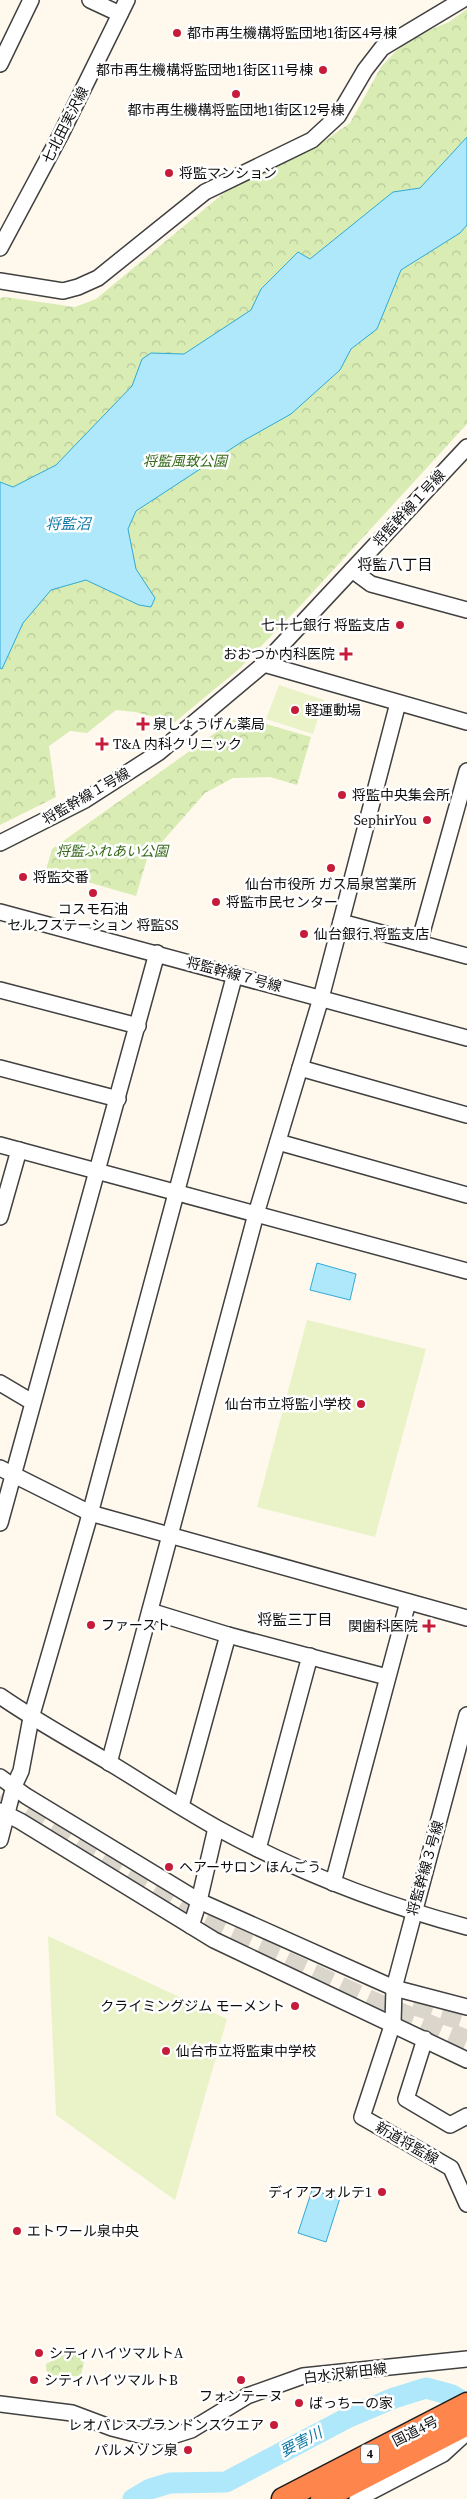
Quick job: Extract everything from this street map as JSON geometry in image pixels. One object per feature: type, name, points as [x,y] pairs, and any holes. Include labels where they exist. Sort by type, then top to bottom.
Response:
[{"type":"highway","name":"国道4号","points":[[283,2499],[464,2412]]},
{"type":"highway","name":"国道4号","points":[[322,2499],[464,2412]]},
{"type":"street","points":[[0,64],[31,0]]},
{"type":"street","points":[[90,0],[120,14]]},
{"type":"street","name":"七北田実沢線","points":[[0,248],[61,134],[127,0]]},
{"type":"street","points":[[0,281],[63,291],[98,278],[205,192],[312,140],[338,116],[365,70],[382,48],[462,0]]},
{"type":"street","name":"将監幹線１号線","points":[[0,843],[85,800],[158,753],[264,664],[467,447]]},
{"type":"street","points":[[352,570],[371,584],[467,610]]},
{"type":"street","points":[[264,664],[467,722]]},
{"type":"street","points":[[109,1762],[172,1536],[256,1214],[320,998],[398,702]]},
{"type":"street","points":[[419,943],[467,771]]},
{"type":"street","name":"将監幹線７号線","points":[[0,914],[157,953],[467,1038]]},
{"type":"street","points":[[340,922],[467,956]]},
{"type":"street","points":[[0,1523],[157,953]]},
{"type":"street","points":[[0,1840],[3,1814],[21,1771],[31,1718],[90,1513],[235,974]]},
{"type":"street","points":[[0,990],[138,1026]]},
{"type":"street","points":[[0,1068],[118,1099]]},
{"type":"street","points":[[300,1068],[467,1116]]},
{"type":"street","points":[[278,1142],[467,1195]]},
{"type":"street","points":[[0,1145],[467,1271]]},
{"type":"street","points":[[0,1217],[19,1150]]},
{"type":"street","points":[[0,1383],[32,1402]]},
{"type":"street","points":[[0,1468],[90,1513],[467,1618]]},
{"type":"street","points":[[333,1882],[408,1602]]},
{"type":"street","points":[[150,1611],[228,1636],[310,1656],[387,1678]]},
{"type":"street","points":[[181,1806],[228,1636]]},
{"type":"street","points":[[258,1849],[310,1656]]},
{"type":"street","points":[[0,1696],[31,1718],[109,1762],[216,1828],[258,1849],[333,1882],[412,1913],[467,1927]]},
{"type":"street","name":"将監幹線３号線","points":[[393,2023],[394,1988],[412,1913],[467,1715]]},
{"type":"street","points":[[0,1777],[26,1796],[199,1901],[394,1988],[467,2007]]},
{"type":"street","points":[[3,1814],[20,1821],[191,1926],[261,1963],[393,2023],[467,2060]]},
{"type":"street","points":[[191,1926],[199,1901],[216,1828]]},
{"type":"street","name":"新道将監線","points":[[393,2023],[362,2117],[451,2168],[467,2204]]},
{"type":"street","points":[[425,2039],[406,2099],[450,2125],[467,2116]]},
{"type":"street","name":"白水沢新田線","points":[[0,2404],[72,2413],[112,2428],[143,2436],[169,2437],[191,2430],[247,2396],[303,2376],[467,2359]]},
{"type":"street","points":[[357,2499],[443,2454],[467,2432]]},
{"type":"green space","name":"将監風致公園","points":[[467,9],[467,424],[302,604],[239,669],[175,722],[135,712],[116,710],[87,733],[70,731],[49,746],[56,797],[0,825],[0,298],[5,297],[75,307],[96,299],[225,192],[320,144],[350,123],[381,67],[395,52],[413,37],[449,22]]},
{"type":"green space","name":"軽運動場","points":[[279,685],[324,700],[313,734],[266,719]]},
{"type":"green space","name":"将監ふれあい公園","points":[[239,716],[311,737],[297,785],[270,777],[233,778],[205,793],[147,859],[136,896],[46,870],[52,849]]},
{"type":"green space","points":[[307,1320],[426,1349],[375,1537],[257,1507]]},
{"type":"green space","points":[[48,1936],[227,2019],[175,2200],[56,2115]]},
{"type":"green space","points":[[63,2355],[85,2355],[81,2376],[47,2377],[46,2364]]},
{"type":"water","name":"将監沼","points":[[467,137],[467,225],[460,233],[401,270],[377,329],[351,349],[340,370],[291,414],[243,441],[136,511],[128,529],[136,569],[155,598],[151,607],[139,605],[86,580],[51,590],[23,623],[2,669],[0,668],[0,482],[13,487],[56,465],[132,386],[142,359],[151,353],[184,354],[251,310],[261,289],[298,252],[310,259],[393,192],[420,188]]},
{"type":"water","points":[[317,1263],[356,1274],[350,1300],[310,1290]]},
{"type":"water","points":[[312,2190],[340,2198],[326,2242],[298,2233]]},
{"type":"waterway","name":"要害川","points":[[133,2499],[150,2489],[170,2483],[226,2482],[349,2417],[394,2398],[426,2388],[452,2395],[467,2404]]},
{"type":"tunnel","points":[[0,1797],[191,1917],[372,2001],[467,2040]]},
{"type":"tunnel","points":[[413,2005],[467,2022]]},
{"type":"place","name":"都市再生機構将監団地1街区4号棟","points":[[177,33]]},
{"type":"place","name":"都市再生機構将監団地1街区11号棟","points":[[323,70]]},
{"type":"place","name":"都市再生機構将監団地1街区12号棟","points":[[236,94]]},
{"type":"place","name":"将監マンション","points":[[169,173]]},
{"type":"place","name":"七十七銀行 将監支店","points":[[400,625]]},
{"type":"place","name":"おおつか内科医院","points":[[346,654]]},
{"type":"place","name":"軽運動場","points":[[295,710]]},
{"type":"place","name":"泉しょうげん薬局","points":[[143,724]]},
{"type":"place","name":"T&A 内科クリニック","points":[[102,744]]},
{"type":"place","name":"将監中央集会所","points":[[342,795]]},
{"type":"place","name":"SephirYou","points":[[427,820]]},
{"type":"place","name":"仙台市役所 ガス局泉営業所","points":[[331,868]]},
{"type":"place","name":"将監交番","points":[[23,877]]},
{"type":"place","name":"コスモ石油 セルフステーション 将監SS","points":[[93,893]]},
{"type":"place","name":"将監市民センター","points":[[216,902]]},
{"type":"place","name":"仙台銀行 将監支店","points":[[304,934]]},
{"type":"place","name":"仙台市立将監小学校","points":[[361,1404]]},
{"type":"place","name":"ファースト","points":[[91,1625]]},
{"type":"place","name":"関歯科医院","points":[[429,1626]]},
{"type":"place","name":"ヘアーサロン ほんごう","points":[[169,1867]]},
{"type":"place","name":"クライミングジム モーメント","points":[[295,2006]]},
{"type":"place","name":"仙台市立将監東中学校","points":[[166,2051]]},
{"type":"place","name":"ディアフォルテ1","points":[[382,2192]]},
{"type":"place","name":"エトワール泉中央","points":[[17,2231]]},
{"type":"place","name":"シティハイツマルトA","points":[[39,2353]]},
{"type":"place","name":"シティハイツマルトB","points":[[34,2380]]},
{"type":"place","name":"フォンテーヌ","points":[[241,2380]]},
{"type":"place","name":"ばっちーの家","points":[[299,2403]]},
{"type":"place","name":"レオパレスブランドンスクエア","points":[[274,2425]]},
{"type":"place","name":"パルメゾン泉","points":[[188,2450]]},
{"type":"district","name":"将監八丁目","points":[[395,565]]},
{"type":"district","name":"将監三丁目","points":[[295,1620]]}]
